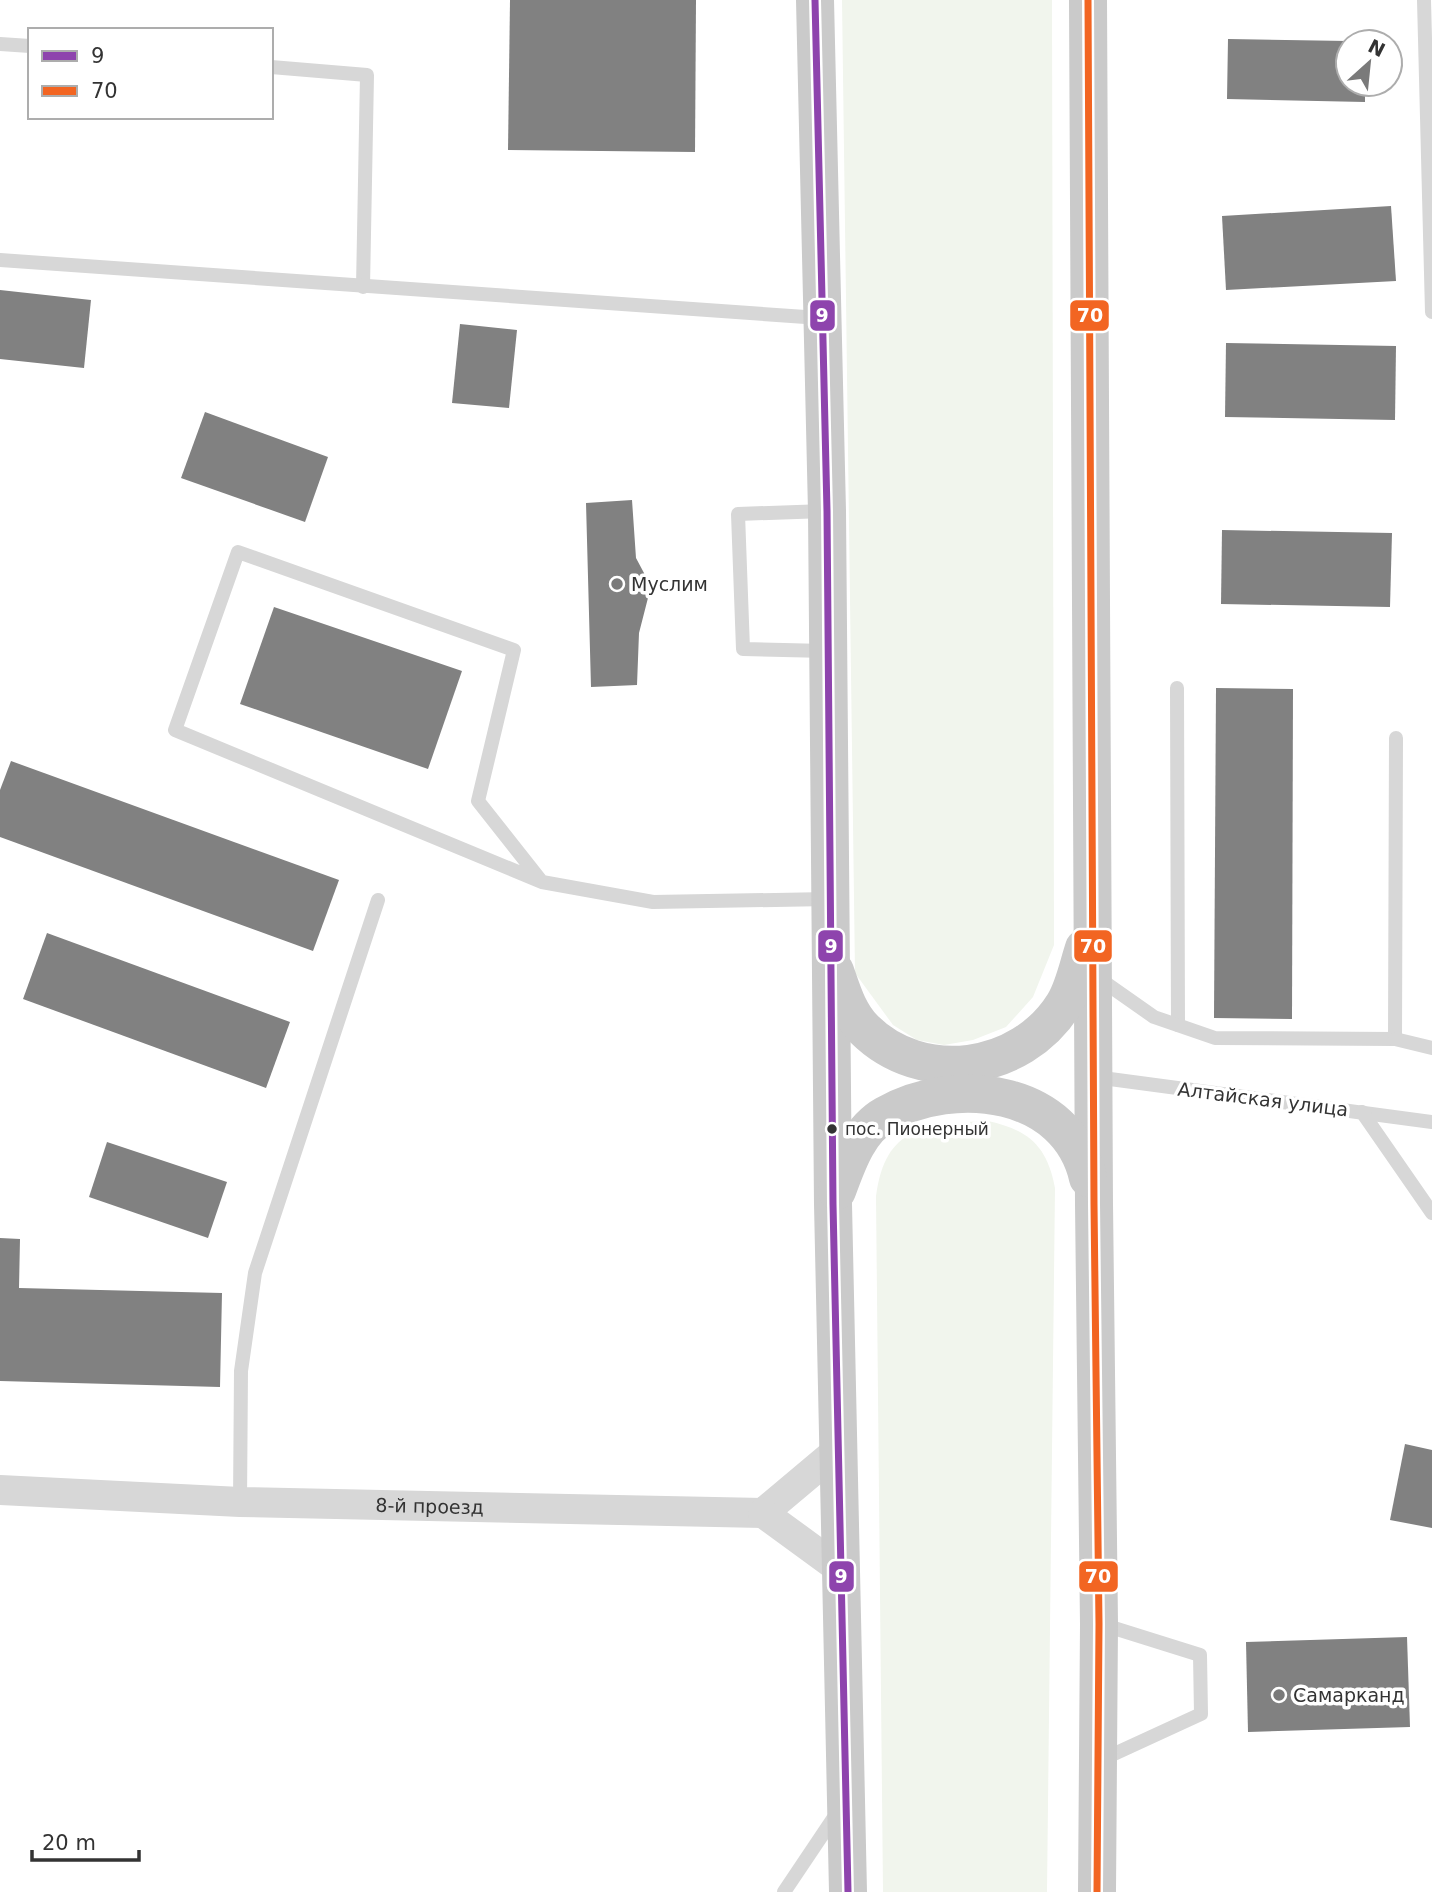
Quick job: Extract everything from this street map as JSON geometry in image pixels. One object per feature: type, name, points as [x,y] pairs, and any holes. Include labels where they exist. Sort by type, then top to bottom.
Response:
[{"type":"main road","points":[[816,0],[827,511],[832,1204],[848,1892]]},
{"type":"main road","points":[[1088,0],[1095,915],[1093,1077],[1099,1624],[1097,1892]]},
{"type":"main road","points":[[830,956],[846,1004],[863,1028],[898,1054],[929,1063],[963,1066],[993,1060],[1011,1052],[1046,1028],[1065,1003],[1095,915]]},
{"type":"main road","points":[[832,1204],[857,1145],[867,1130],[883,1115],[914,1103],[975,1094],[1016,1100],[1034,1108],[1063,1129],[1083,1158],[1094,1204]]},
{"type":"street","points":[[838,1450],[763,1513],[841,1570]]},
{"type":"street","name":"8-й проезд","points":[[0,1490],[240,1502],[763,1513]]},
{"type":"lane","points":[[1424,0],[1432,312]]},
{"type":"lane","points":[[0,44],[28,46]]},
{"type":"lane","points":[[273,67],[367,75],[363,286]]},
{"type":"lane","points":[[0,260],[821,318]]},
{"type":"lane","points":[[827,511],[738,514],[743,649],[828,651]]},
{"type":"lane","points":[[542,882],[478,801],[514,650],[238,552],[175,730],[542,882],[653,902],[829,899]]},
{"type":"lane","points":[[1177,688],[1178,1025]]},
{"type":"lane","points":[[1395,1039],[1396,738]]},
{"type":"lane","points":[[240,1502],[241,1370],[255,1273],[378,900]]},
{"type":"lane","points":[[1094,975],[1154,1017],[1215,1038],[1395,1039],[1432,1048]]},
{"type":"lane","name":"Алтайская улица","points":[[1093,1077],[1432,1122]]},
{"type":"lane","points":[[1362,1112],[1432,1213]]},
{"type":"lane","points":[[1098,1762],[1201,1714],[1200,1655],[1099,1624]]},
{"type":"lane","points":[[785,1892],[846,1801]]},
{"type":"shaded area","points":[[842,0],[1052,0],[1054,945],[1033,997],[1006,1027],[973,1040],[944,1045],[917,1040],[893,1025],[855,973]]},
{"type":"shaded area","points":[[988,1121],[1015,1129],[1034,1142],[1047,1161],[1055,1188],[1047,1892],[883,1892],[876,1196],[881,1173],[889,1155],[899,1142],[912,1133],[946,1124]]},
{"type":"building","points":[[510,0],[696,0],[695,152],[508,150]]},
{"type":"building","points":[[1228,39],[1334,41],[1334,98],[1365,98],[1365,102],[1227,99]]},
{"type":"building","points":[[1391,206],[1396,281],[1226,290],[1222,216]]},
{"type":"building","points":[[0,290],[91,300],[84,368],[0,359]]},
{"type":"building","points":[[460,324],[517,330],[509,408],[452,403]]},
{"type":"building","points":[[1226,343],[1396,346],[1395,420],[1225,417]]},
{"type":"building","points":[[205,412],[328,457],[305,522],[181,478]]},
{"type":"building","name":"Муслим","points":[[632,500],[636,558],[644,573],[649,594],[639,633],[637,685],[591,687],[586,503]]},
{"type":"building","points":[[1222,530],[1392,533],[1390,607],[1221,604]]},
{"type":"building","points":[[274,607],[462,671],[428,769],[240,704]]},
{"type":"building","points":[[1216,688],[1293,689],[1292,1019],[1214,1018]]},
{"type":"building","points":[[11,761],[339,880],[313,951],[0,837],[0,790]]},
{"type":"building","points":[[47,933],[290,1022],[266,1088],[23,999]]},
{"type":"building","points":[[107,1142],[227,1182],[208,1238],[89,1197]]},
{"type":"building","points":[[0,1238],[20,1239],[19,1288],[222,1293],[220,1387],[0,1381]]},
{"type":"building","points":[[1405,1444],[1432,1450],[1432,1528],[1390,1520]]},
{"type":"building","points":[[1407,1637],[1410,1727],[1248,1732],[1246,1642]]},
{"type":"transit line","name":"9","points":[[815,0],[827,511],[833,1204],[848,1892]]},
{"type":"transit line","name":"70","points":[[1088,0],[1094,1204],[1099,1624],[1097,1892]]},
{"type":"place","name":"Муслим","points":[[617,584]]},
{"type":"place","name":"пос. Пионерный","points":[[832,1129]]},
{"type":"place","name":"Самарканд","points":[[1279,1695]]}]
